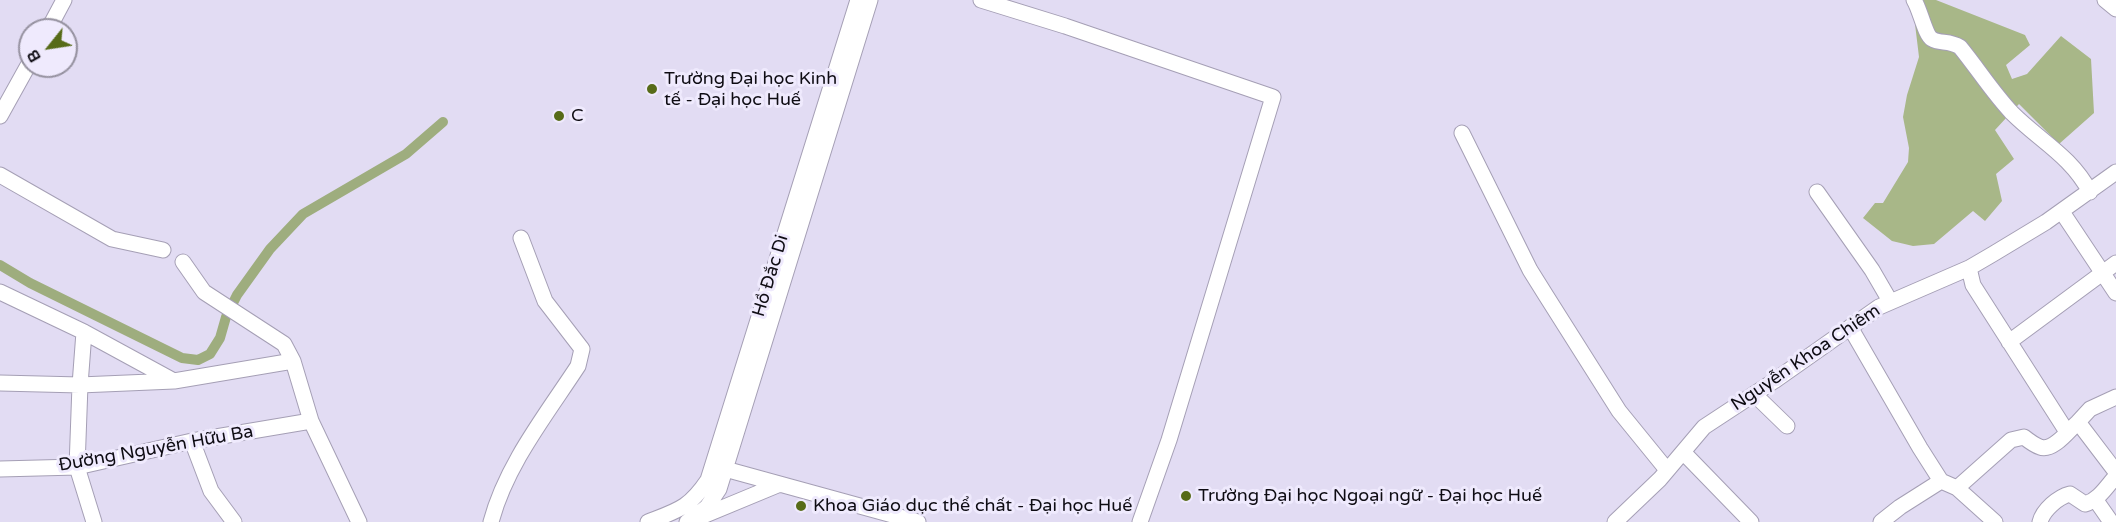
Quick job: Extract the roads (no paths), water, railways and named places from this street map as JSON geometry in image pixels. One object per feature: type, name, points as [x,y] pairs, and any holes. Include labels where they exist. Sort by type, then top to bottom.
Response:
[{"type":"street","points":[[54,18],[64,0]]},
{"type":"street","name":"Hồ Đắc Di","points":[[787,250],[858,0]]},
{"type":"street","name":"Hồ Đắc Di","points":[[688,522],[701,503],[708,480],[730,431],[870,0]]},
{"type":"street","points":[[981,0],[1065,26],[1273,98],[1169,440],[1160,459],[1140,522]]},
{"type":"street","points":[[1914,0],[1929,36],[1960,47],[1995,94],[2013,113],[2035,135],[2074,166],[2090,192]]},
{"type":"street","points":[[2105,0],[2116,9]]},
{"type":"street","points":[[0,116],[21,78]]},
{"type":"street","points":[[1462,133],[1530,270],[1619,411],[1667,470]]},
{"type":"street","name":"Nguyễn Khoa Chiêm","points":[[1615,522],[1667,470],[1704,427],[1879,306],[1969,268],[2062,212],[2116,172]]},
{"type":"street","points":[[0,175],[112,239],[164,250]]},
{"type":"street","points":[[1817,192],[1872,270],[1890,301]]},
{"type":"street","points":[[2062,212],[2116,293]]},
{"type":"street","points":[[491,522],[497,499],[513,468],[578,366],[582,350],[545,301],[521,238]]},
{"type":"street","points":[[183,262],[199,288],[284,344],[293,362],[311,421],[359,522]]},
{"type":"street","points":[[2009,342],[2116,263]]},
{"type":"street","points":[[1969,268],[1973,285],[2009,342],[2073,427],[2110,455],[2116,474],[2095,499],[2085,504],[2070,494],[2066,495],[2047,510],[2040,522]]},
{"type":"street","points":[[0,292],[84,332],[174,381]]},
{"type":"street","points":[[1850,327],[1941,481],[1957,488],[1995,522]]},
{"type":"street","points":[[84,332],[77,467],[94,522]]},
{"type":"street","points":[[0,383],[80,385],[174,381],[293,362]]},
{"type":"street","points":[[1754,394],[1788,426]]},
{"type":"street","points":[[1957,488],[2011,440],[2024,437],[2039,447],[2047,448],[2055,444],[2090,409],[2116,397]]},
{"type":"street","name":"Đường Nguyễn Hữu Ba","points":[[0,469],[77,467],[192,441],[311,421]]},
{"type":"street","name":"Hồ Đắc Di","points":[[701,503],[719,489],[725,468],[730,431]]},
{"type":"street","points":[[192,441],[211,490],[234,522]]},
{"type":"street","points":[[1683,452],[1750,522]]},
{"type":"street","points":[[725,468],[901,520],[918,522]]},
{"type":"street","points":[[1881,522],[1941,481]]},
{"type":"street","points":[[688,522],[780,484]]},
{"type":"street","points":[[2095,499],[2111,522]]},
{"type":"street","points":[[648,522],[701,503]]},
{"type":"waterway","points":[[0,265],[30,283],[182,358],[198,360],[210,354],[220,338],[226,317],[237,295],[270,249],[303,214],[406,154],[443,122]]},
{"type":"place","name":"Trường Đại học Kinh tế - Đại học Huế","points":[[652,89]]},
{"type":"place","name":"C","points":[[559,116]]},
{"type":"place","name":"Trường Đại học Ngoại ngữ - Đại học Huế","points":[[1186,496]]},
{"type":"place","name":"Khoa Giáo dục thể chất - Đại học Huế","points":[[801,506]]}]
